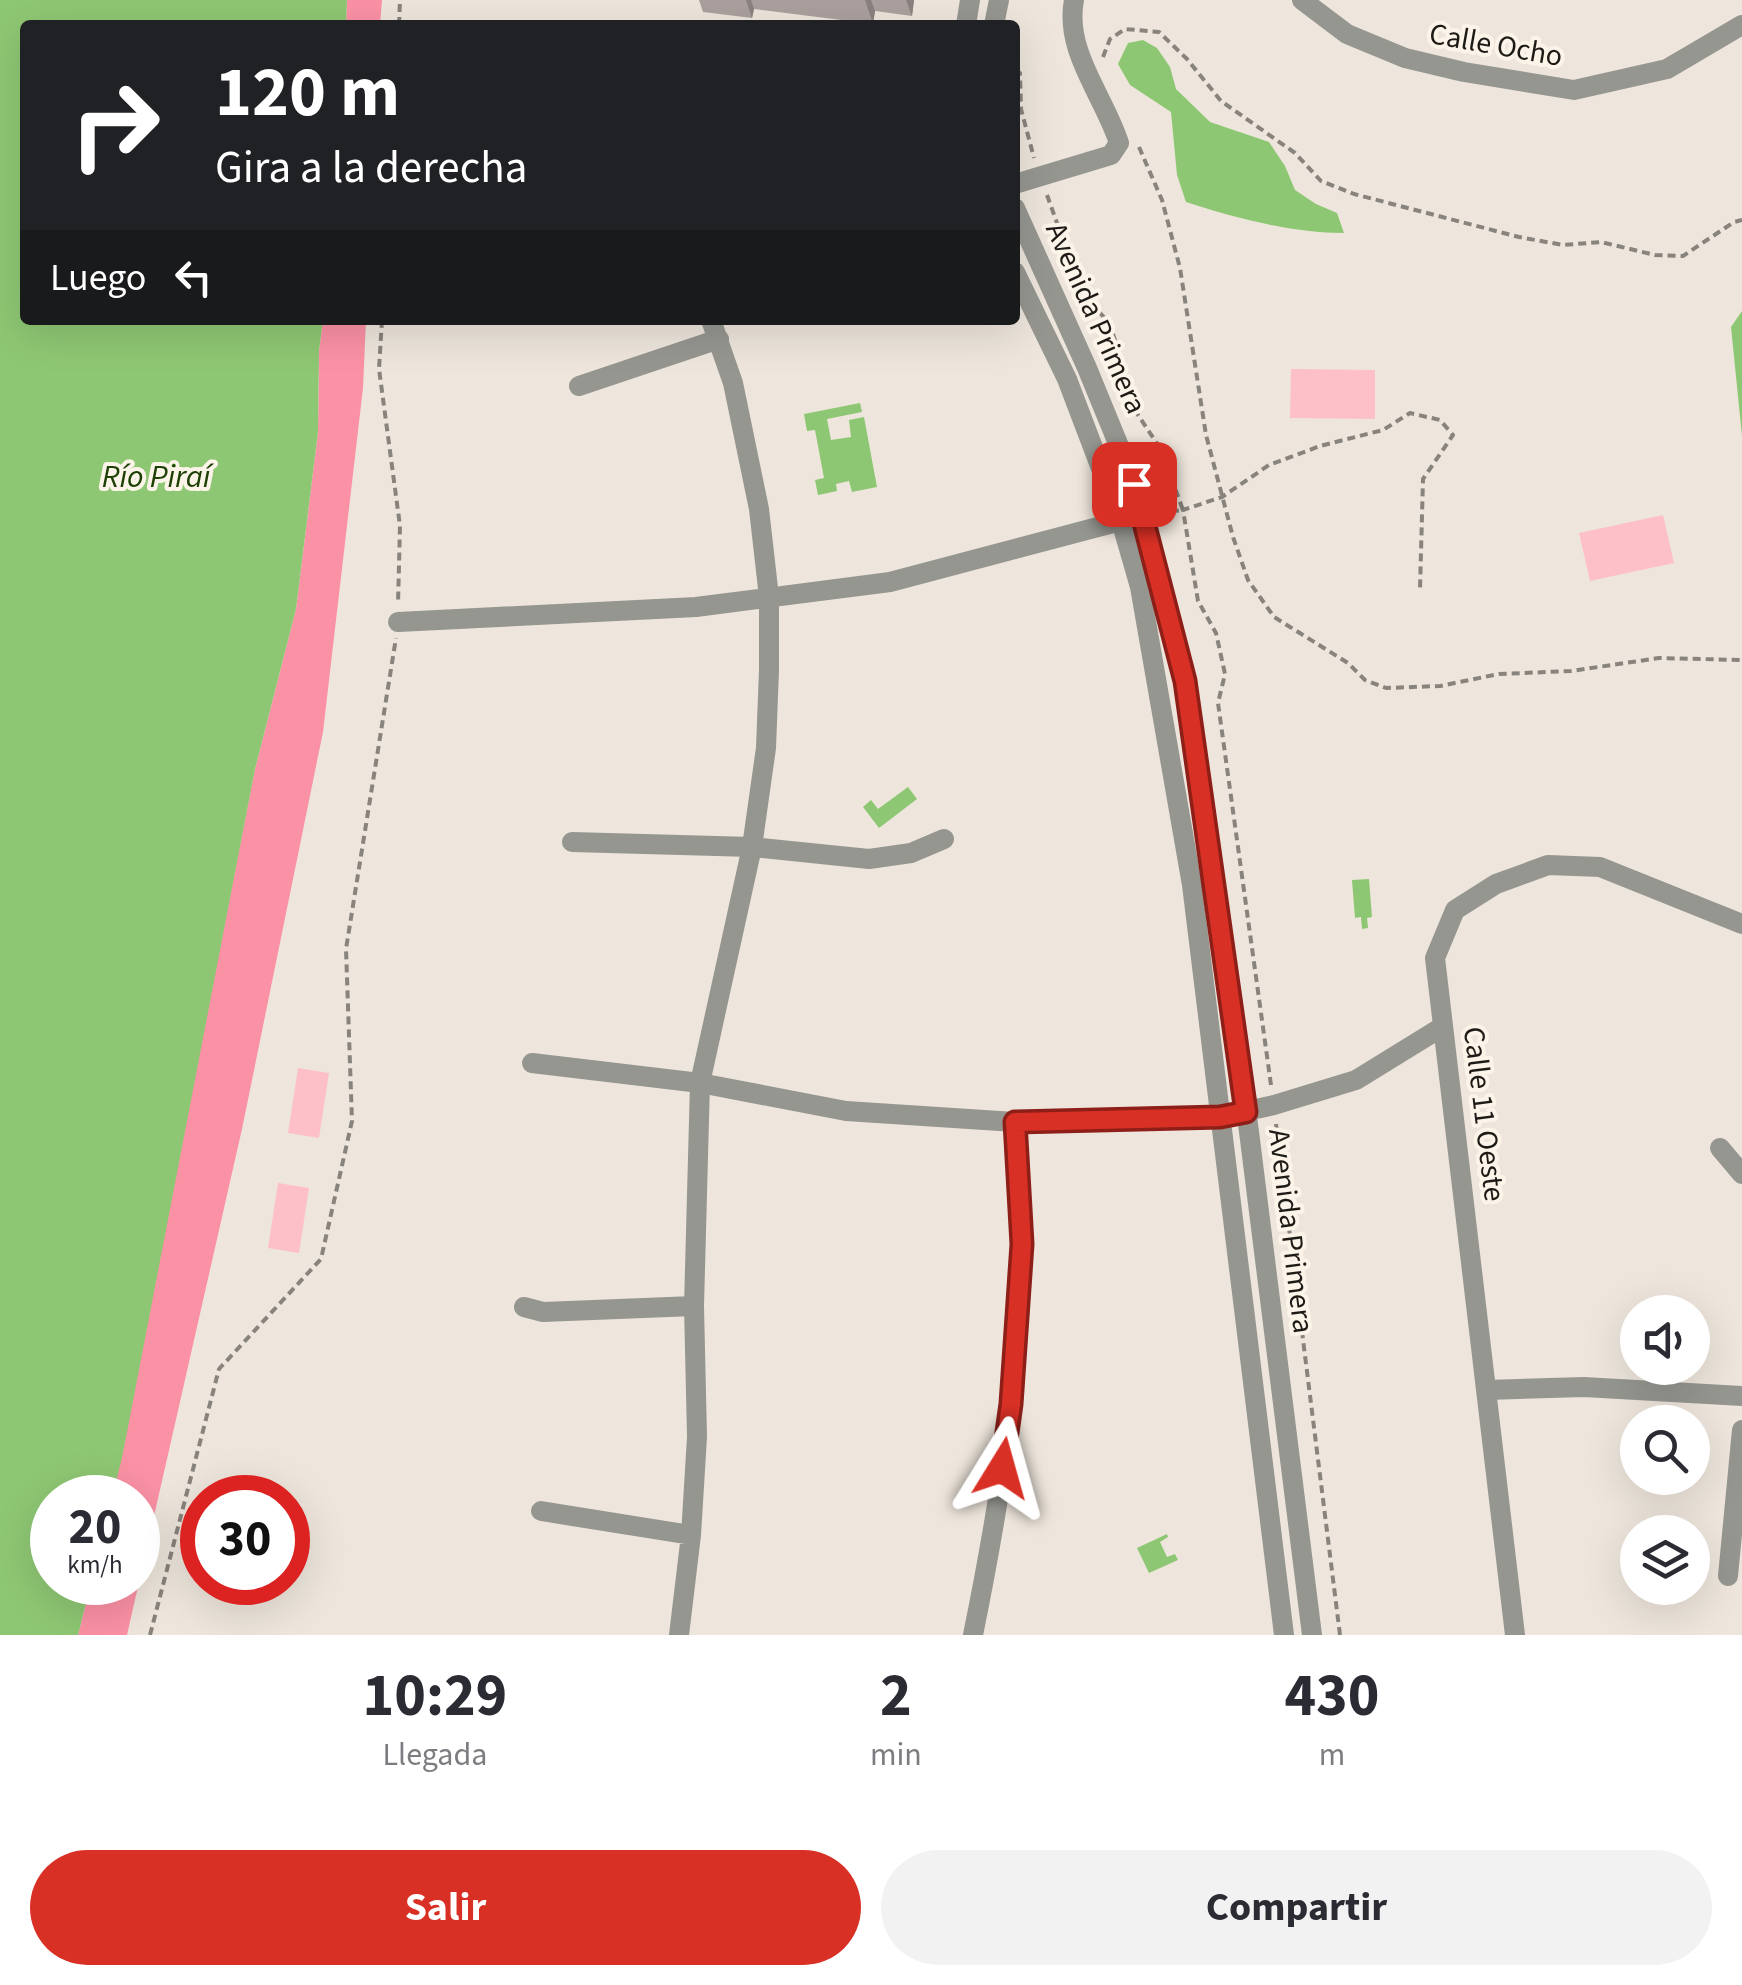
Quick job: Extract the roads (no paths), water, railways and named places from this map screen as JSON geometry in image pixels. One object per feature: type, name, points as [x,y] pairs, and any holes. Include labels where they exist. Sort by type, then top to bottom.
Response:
[{"type":"street","points":[[1020,182],[1111,155],[1119,142],[1076,45],[1071,15],[1074,0]]},
{"type":"street","name":"Calle Ocho","points":[[1302,0],[1347,34],[1405,58],[1574,90],[1667,68],[1742,25]]},
{"type":"street","name":"Avenida Primera","points":[[1020,219],[1107,414],[1144,514],[1185,681],[1246,1112],[1312,1635]]},
{"type":"street","name":"Avenida Primera","points":[[1020,282],[1067,380],[1121,521],[1140,588],[1192,885],[1284,1635]]},
{"type":"street","points":[[579,386],[715,330],[733,384],[760,509],[769,597],[766,748],[752,846],[700,1082],[694,1306],[698,1437],[692,1535],[679,1635]]},
{"type":"street","points":[[398,622],[696,607],[890,582],[1144,514]]},
{"type":"street","points":[[572,842],[752,846],[869,859],[911,853],[944,839]]},
{"type":"street","name":"Calle 11 Oeste","points":[[1515,1635],[1435,958],[1456,910],[1496,884],[1548,866],[1600,868],[1742,924]]},
{"type":"street","points":[[532,1063],[700,1082],[846,1111],[1015,1122],[1220,1117],[1356,1080],[1442,1027]]},
{"type":"street","points":[[973,1635],[1011,1404],[1022,1244],[1015,1122]]},
{"type":"street","points":[[1720,1148],[1742,1174]]},
{"type":"street","points":[[524,1307],[543,1312],[694,1306]]},
{"type":"street","points":[[1487,1390],[1584,1387],[1742,1396]]},
{"type":"street","points":[[1728,1576],[1742,1430]]},
{"type":"street","points":[[541,1511],[692,1535]]},
{"type":"water","name":"Río Piraí","points":[[0,0],[347,0],[346,20],[20,20],[20,325],[322,325],[318,432],[296,609],[255,769],[122,1458],[118,1475],[30,1475],[30,1605],[86,1605],[78,1635],[0,1635]]},
{"type":"water","points":[[1143,40],[1157,48],[1170,67],[1176,89],[1210,122],[1269,142],[1295,190],[1337,213],[1344,233],[1264,224],[1186,202],[1177,175],[1171,112],[1130,85],[1118,64],[1128,43]]},
{"type":"water","points":[[1742,311],[1742,436],[1731,327]]},
{"type":"water","points":[[860,403],[862,412],[827,419],[831,440],[851,437],[849,420],[864,417],[877,487],[852,492],[849,481],[836,484],[837,491],[818,495],[815,480],[824,478],[815,430],[807,431],[804,414]]},
{"type":"water","points":[[908,787],[917,799],[879,828],[863,807],[871,800],[878,809]]},
{"type":"water","points":[[1369,879],[1372,917],[1367,918],[1368,928],[1362,929],[1361,917],[1355,918],[1352,880]]},
{"type":"water","points":[[1167,1534],[1160,1542],[1167,1557],[1175,1554],[1178,1560],[1149,1573],[1137,1548]]}]
